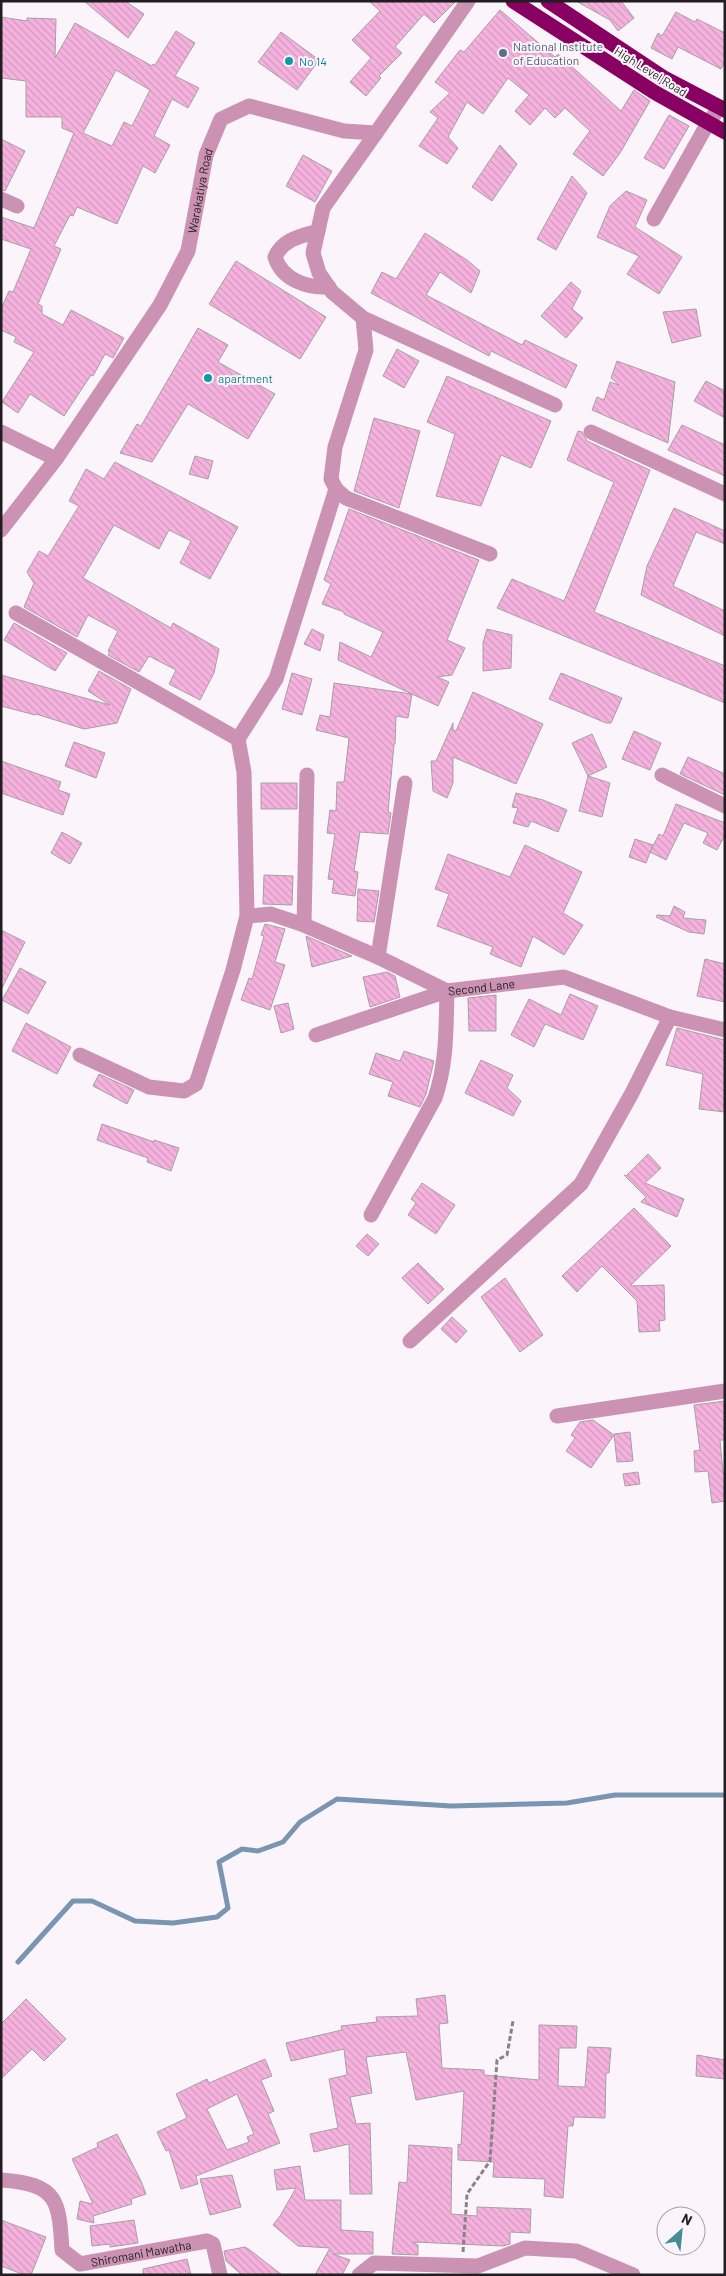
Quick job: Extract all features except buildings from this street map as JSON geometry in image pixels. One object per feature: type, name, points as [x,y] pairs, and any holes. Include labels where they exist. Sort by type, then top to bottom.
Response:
[{"type":"highway","name":"High Level Road","points":[[513,1],[654,92],[725,132]]},
{"type":"highway","name":"High Level Road","points":[[548,1],[664,78],[722,109]]},
{"type":"street","points":[[468,1],[324,208],[313,253],[319,273],[329,287],[363,318],[555,404]]},
{"type":"street","name":"Warakatiya Road","points":[[3,524],[56,459],[160,305],[188,251],[206,155],[220,120],[249,106],[344,132],[376,133]]},
{"type":"street","points":[[654,219],[708,123],[722,109]]},
{"type":"street","points":[[1,200],[16,206]]},
{"type":"street","points":[[318,231],[292,239],[279,247],[274,257],[277,266],[301,284],[313,288],[329,287]]},
{"type":"street","points":[[363,318],[366,350],[335,447],[332,478],[336,490],[346,498],[490,554]]},
{"type":"street","points":[[1,432],[56,459]]},
{"type":"street","points":[[591,432],[725,494]]},
{"type":"street","points":[[80,1054],[149,1086],[184,1091],[196,1084],[233,970],[247,916],[244,772],[238,740],[276,679],[336,490]]},
{"type":"street","points":[[16,613],[238,740]]},
{"type":"street","points":[[304,925],[307,775]]},
{"type":"street","points":[[662,775],[725,806]]},
{"type":"street","points":[[378,957],[405,783]]},
{"type":"street","name":"Second Lane","points":[[247,916],[271,914],[304,925],[378,957],[447,991],[564,977],[670,1017],[725,1030]]},
{"type":"street","points":[[316,1035],[447,991],[442,1080],[435,1098],[371,1215]]},
{"type":"street","points":[[410,1341],[581,1184],[632,1093],[670,1017]]},
{"type":"street","points":[[556,1416],[725,1391]]},
{"type":"street","name":"Shiromani Mawatha","points":[[1,2180],[39,2187],[55,2200],[60,2213],[62,2250],[80,2264],[207,2241],[213,2244],[220,2275]]},
{"type":"street","points":[[359,2275],[374,2264],[478,2266],[525,2248],[576,2251],[633,2275]]},
{"type":"path","points":[[462,2265],[467,2194],[490,2162],[497,2060],[507,2055],[513,2021]]},
{"type":"waterway","points":[[18,1962],[73,1901],[92,1901],[135,1921],[173,1923],[217,1917],[228,1908],[219,1862],[242,1849],[258,1851],[283,1842],[300,1822],[337,1799],[451,1806],[567,1803],[615,1795],[725,1795]]},
{"type":"place","name":"National Institute of Education","points":[[503,53]]},
{"type":"place","name":"No 14","points":[[289,61]]},
{"type":"place","name":"apartment","points":[[208,378]]}]
